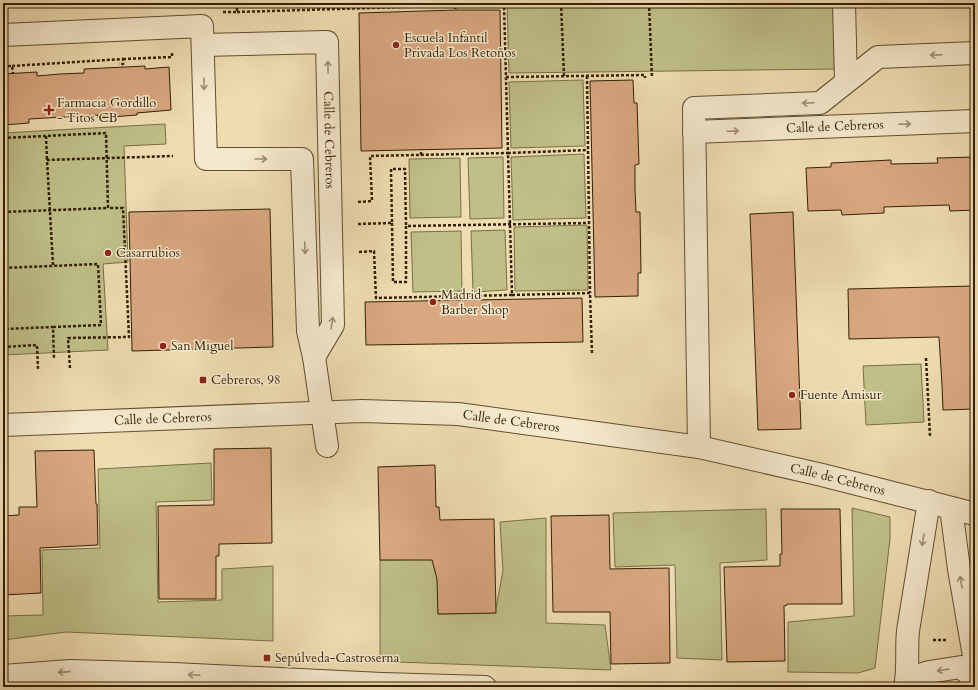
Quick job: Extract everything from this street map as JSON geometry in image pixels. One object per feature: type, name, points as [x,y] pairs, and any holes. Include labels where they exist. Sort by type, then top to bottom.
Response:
[{"type":"street","points":[[844,3],[846,82]]},
{"type":"street","name":"Calle de Cebreros","points":[[3,34],[202,26],[206,159],[302,159],[308,331],[314,357],[327,446]]},
{"type":"street","name":"Calle de Cebreros","points":[[203,45],[327,42],[333,325],[314,357]]},
{"type":"street","name":"Calle de Cebreros","points":[[699,447],[694,108],[820,103],[878,57],[975,53]]},
{"type":"street","name":"Calle de Cebreros","points":[[694,132],[975,121]]},
{"type":"street","name":"Calle de Cebreros","points":[[3,425],[322,413],[362,410],[458,414],[699,447],[822,474],[975,514]]},
{"type":"street","points":[[929,501],[908,636],[906,683],[929,672],[961,668],[975,680]]},
{"type":"street","points":[[951,508],[959,569],[975,662]]},
{"type":"street","points":[[3,676],[70,671],[485,687]]},
{"type":"path","points":[[237,12],[538,3]]},
{"type":"path","points":[[561,3],[564,76]]},
{"type":"path","points":[[649,3],[652,78]]},
{"type":"path","points":[[504,4],[512,295]]},
{"type":"path","points":[[455,6],[456,10]]},
{"type":"path","points":[[3,66],[123,60],[123,64],[119,64]]},
{"type":"path","points":[[12,66],[13,74]]},
{"type":"path","points":[[506,77],[645,75],[645,78]]},
{"type":"path","points":[[587,76],[592,354]]},
{"type":"path","points":[[3,138],[106,133],[108,208]]},
{"type":"path","points":[[46,136],[53,265]]},
{"type":"path","points":[[421,149],[421,155]]},
{"type":"path","points":[[358,202],[372,201],[370,156],[588,150]]},
{"type":"path","points":[[47,160],[173,156]]},
{"type":"path","points":[[391,169],[405,169],[406,282],[393,282],[392,223],[391,169]]},
{"type":"path","points":[[3,212],[122,208],[129,337],[68,338],[70,368]]},
{"type":"path","points":[[358,224],[392,223]]},
{"type":"path","points":[[406,226],[589,223]]},
{"type":"path","points":[[359,252],[374,251],[376,298],[590,293]]},
{"type":"path","points":[[98,264],[101,325],[53,327],[6,329],[3,268],[98,264]]},
{"type":"path","points":[[53,327],[54,359]]},
{"type":"path","points":[[3,347],[37,345],[38,369]]},
{"type":"path","points":[[926,358],[930,436]]},
{"type":"green space","points":[[507,3],[834,3],[836,69],[509,73]]},
{"type":"green space","points":[[583,80],[585,146],[511,148],[509,82]]},
{"type":"green space","points":[[165,124],[166,144],[124,146],[128,262],[103,264],[108,350],[3,355],[3,133]]},
{"type":"green space","points":[[584,154],[586,218],[513,220],[511,157]]},
{"type":"green space","points":[[503,157],[504,218],[470,219],[468,158]]},
{"type":"green space","points":[[460,158],[461,217],[410,218],[409,159]]},
{"type":"green space","points":[[587,225],[588,290],[515,291],[514,227]]},
{"type":"green space","points":[[505,230],[507,290],[473,292],[471,231]]},
{"type":"green space","points":[[461,231],[462,291],[413,292],[411,232]]},
{"type":"green space","points":[[921,364],[924,422],[866,425],[863,366]]},
{"type":"green space","points":[[211,463],[212,500],[156,502],[158,602],[222,600],[222,569],[273,566],[273,641],[66,632],[3,640],[3,616],[43,615],[42,550],[100,548],[98,469]]},
{"type":"green space","points":[[852,508],[890,517],[890,539],[875,668],[858,673],[788,672],[788,622],[854,616]]},
{"type":"green space","points":[[766,509],[767,560],[720,563],[722,660],[677,658],[675,565],[615,567],[613,513]]},
{"type":"green space","points":[[546,518],[546,623],[605,625],[611,670],[398,662],[380,658],[380,560],[437,559],[438,614],[495,613],[503,571],[500,522]]},
{"type":"building","points":[[500,10],[502,148],[361,151],[359,13]]},
{"type":"building","points":[[145,66],[145,69],[169,67],[171,110],[137,113],[137,115],[98,118],[98,115],[29,119],[29,123],[3,125],[3,74],[37,72],[37,76],[84,73],[84,69]]},
{"type":"building","points":[[633,80],[634,103],[637,103],[639,164],[635,165],[636,212],[640,212],[641,273],[638,273],[638,296],[595,297],[590,81]]},
{"type":"building","points":[[975,157],[975,210],[950,211],[949,205],[884,207],[884,213],[842,215],[841,210],[808,211],[806,168],[831,167],[831,163],[891,160],[891,164],[938,163],[937,158]]},
{"type":"building","points":[[270,209],[273,347],[132,351],[129,212]]},
{"type":"building","points":[[793,212],[801,429],[758,430],[750,214]]},
{"type":"building","points":[[975,286],[975,409],[943,410],[939,337],[849,339],[848,289]]},
{"type":"building","points":[[582,298],[583,342],[366,345],[365,302]]},
{"type":"building","points":[[271,448],[272,543],[219,544],[219,556],[216,556],[216,599],[159,599],[158,506],[214,505],[214,449]]},
{"type":"building","points":[[94,450],[98,545],[40,548],[41,593],[3,595],[3,516],[19,515],[19,507],[37,507],[35,451]]},
{"type":"building","points":[[435,465],[436,507],[439,507],[440,520],[494,519],[496,613],[438,614],[437,579],[432,560],[380,560],[378,467]]},
{"type":"building","points":[[781,509],[840,509],[842,604],[787,604],[784,606],[785,661],[727,662],[724,567],[780,566],[780,554],[782,554]]},
{"type":"building","points":[[609,515],[610,569],[669,568],[670,663],[611,664],[610,612],[553,612],[551,516]]},
{"type":"place","name":"Escuela Infantil Privada Los Retoños","points":[[396,45]]},
{"type":"place","name":"Farmacia Gordillo - Titos CB","points":[[49,110]]},
{"type":"place","name":"Casarrubios","points":[[108,253]]},
{"type":"place","name":"Madrid Barber Shop","points":[[433,302]]},
{"type":"place","name":"San Miguel","points":[[163,346]]},
{"type":"place","name":"Cebreros, 98","points":[[203,380]]},
{"type":"place","name":"Fuente Amisur","points":[[792,395]]},
{"type":"place","name":"Sepúlveda-Castroserna","points":[[267,658]]}]
